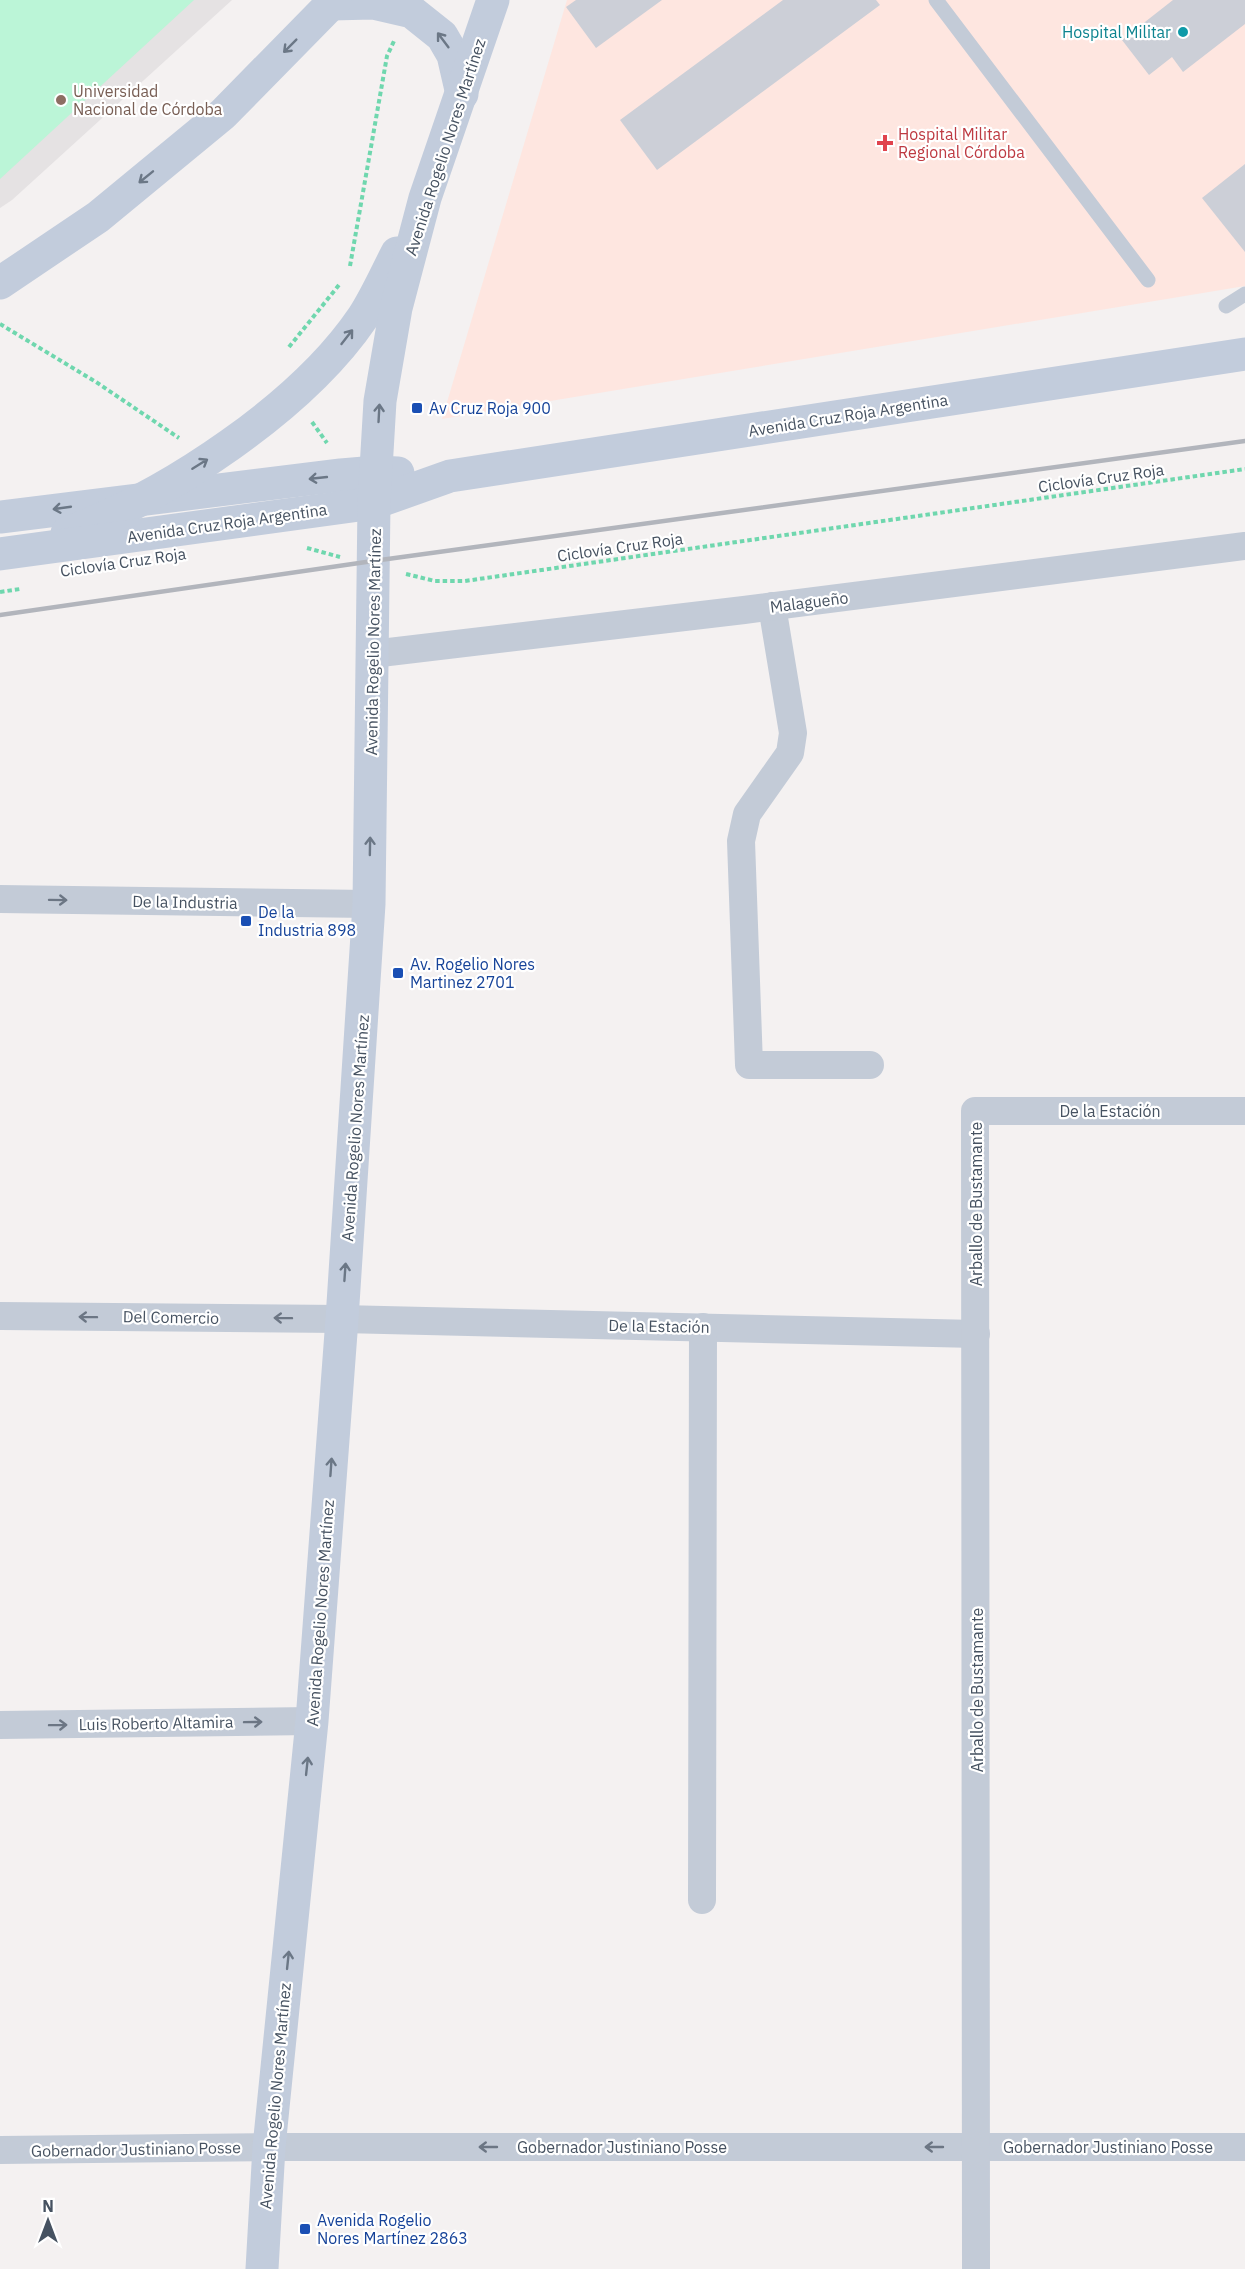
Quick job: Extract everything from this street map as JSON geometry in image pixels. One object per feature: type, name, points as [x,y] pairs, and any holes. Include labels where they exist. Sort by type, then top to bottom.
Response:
[{"type":"main road","name":"Avenida Rogelio Nores Martínez","points":[[262,2269],[268,2147],[312,1721],[342,1319],[369,904],[375,487],[380,401],[396,308],[425,198],[493,0]]},
{"type":"main road","points":[[0,283],[98,217],[223,114],[333,2],[373,3],[412,12],[442,36],[453,55],[462,94]]},
{"type":"main road","points":[[8,553],[90,524],[146,497],[208,459],[260,423],[331,357],[363,316],[425,198]]},
{"type":"main road","name":"Avenida Cruz Roja Argentina","points":[[8,553],[375,487],[1245,354]]},
{"type":"main road","name":"Avenida Cruz Roja Argentina","points":[[0,517],[146,497],[375,487]]},
{"type":"street","name":"Malagueño","points":[[372,654],[1245,546]]},
{"type":"street","points":[[772,606],[793,733],[790,753],[747,814],[741,841],[749,1065],[870,1065]]},
{"type":"street","name":"De la Industria","points":[[0,899],[369,904]]},
{"type":"street","name":"De la Estación","points":[[975,1111],[1245,1111]]},
{"type":"street","name":"Arballo de Bustamante","points":[[975,1111],[976,2269]]},
{"type":"street","name":"Del Comercio","points":[[0,1316],[342,1319]]},
{"type":"street","name":"De la Estación","points":[[342,1319],[976,1334]]},
{"type":"street","points":[[702,1900],[703,1327]]},
{"type":"street","name":"Luis Roberto Altamira","points":[[0,1725],[312,1721]]},
{"type":"street","name":"Gobernador Justiniano Posse","points":[[0,2150],[268,2147],[1245,2147]]},
{"type":"lane","points":[[936,0],[1148,280]]},
{"type":"lane","points":[[1226,306],[1245,294]]},
{"type":"path","points":[[0,324],[96,382],[208,459]]},
{"type":"path","name":"Ciclovía Cruz Roja","points":[[306,548],[435,581],[465,581],[1245,469]]},
{"type":"path","points":[[0,592],[24,589]]},
{"type":"shaded area","name":"Universidad Nacional de Córdoba","points":[[0,0],[232,0],[12,200],[0,208]]},
{"type":"shaded area","name":"Hospital Militar Regional Córdoba","points":[[567,0],[1245,0],[1245,286],[442,419]]},
{"type":"green space","name":"Universidad Nacional de Córdoba","points":[[0,0],[194,0],[0,179]]},
{"type":"building","points":[[576,0],[662,0],[596,48],[566,7]]},
{"type":"building","points":[[783,0],[876,0],[880,5],[657,170],[620,120]]},
{"type":"building","name":"Hospital Militar","points":[[1173,0],[1245,0],[1245,24],[1183,72],[1172,57],[1149,75],[1122,40]]},
{"type":"building","points":[[1245,164],[1245,252],[1202,198]]},
{"type":"railway","points":[[0,615],[373,561],[1245,441]]},
{"type":"place","name":"Hospital Militar","points":[[1183,32]]},
{"type":"place","name":"Universidad Nacional de Córdoba","points":[[61,100]]},
{"type":"place","name":"Hospital Militar Regional Córdoba","points":[[885,143]]},
{"type":"place","name":"Av Cruz Roja 900","points":[[417,408]]},
{"type":"place","name":"De la Industria 898","points":[[246,921]]},
{"type":"place","name":"Av. Rogelio Nores Martinez 2701","points":[[398,973]]},
{"type":"place","name":"Avenida Rogelio Nores Martínez 2863","points":[[305,2229]]}]
